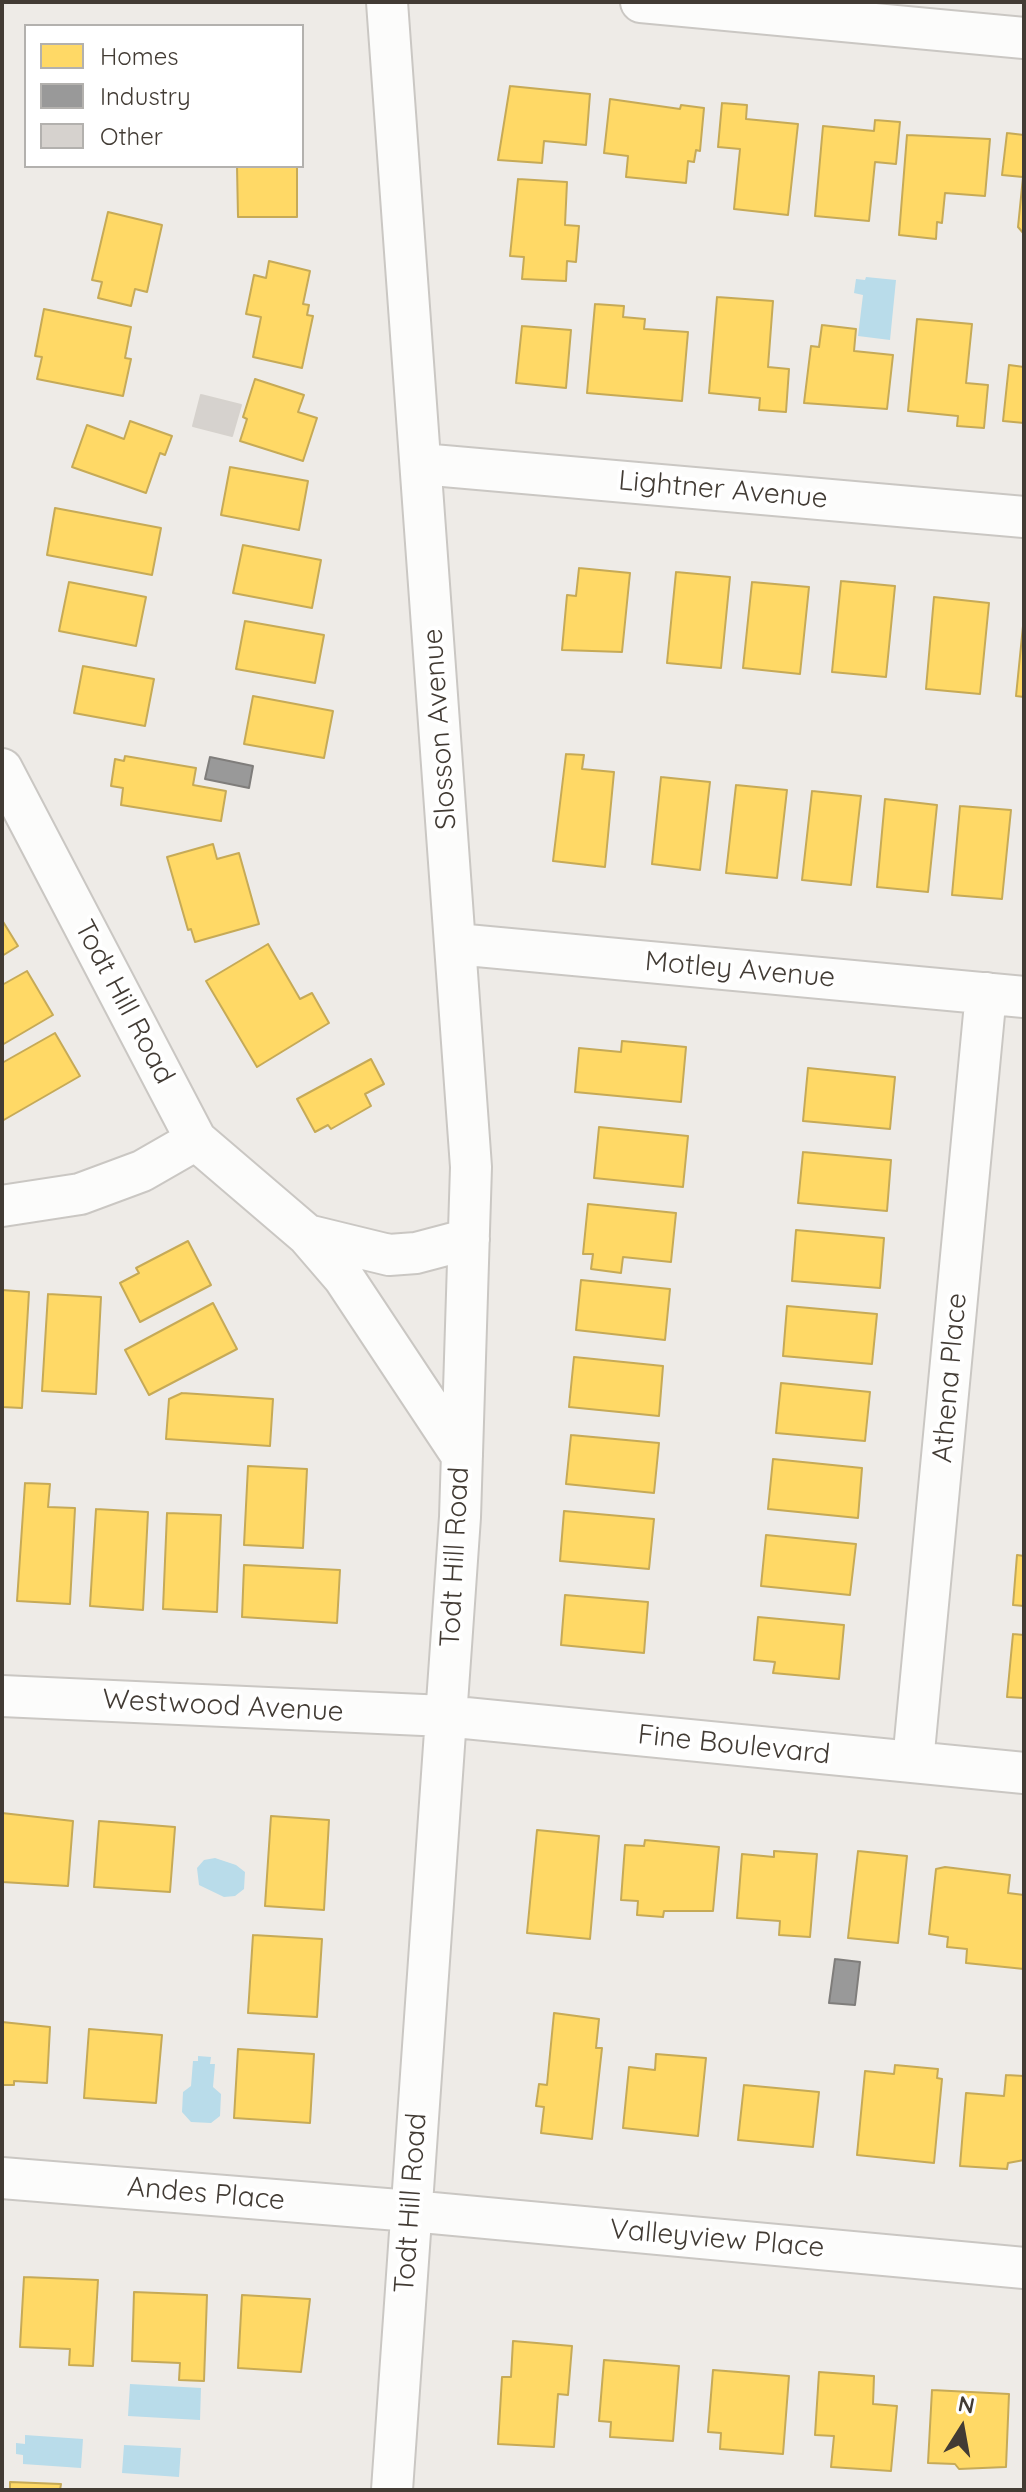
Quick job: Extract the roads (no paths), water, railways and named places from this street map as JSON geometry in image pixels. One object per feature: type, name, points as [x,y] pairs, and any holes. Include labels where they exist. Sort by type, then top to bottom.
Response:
[{"type":"street","name":"Slosson Avenue","points":[[387,2],[471,1167],[462,1456]]},
{"type":"street","points":[[641,2],[1024,38]]},
{"type":"street","name":"Lightner Avenue","points":[[421,464],[1024,517]]},
{"type":"street","name":"Todt Hill Road","points":[[2,769],[196,1140],[307,1235],[344,1278],[386,1336],[462,1456],[392,2490]]},
{"type":"street","name":"Motley Avenue","points":[[456,944],[1005,995]]},
{"type":"street","name":"Athena Place","points":[[913,1762],[1005,995]]},
{"type":"street","points":[[2,1206],[80,1194],[142,1171],[196,1140]]},
{"type":"street","points":[[307,1235],[389,1255],[416,1253],[469,1239]]},
{"type":"street","name":"Westwood Avenue","points":[[2,1696],[445,1716]]},
{"type":"street","name":"Fine Boulevard","points":[[445,1716],[1024,1773]]},
{"type":"street","name":"Andes Place","points":[[2,2178],[411,2211]]},
{"type":"street","name":"Valleyview Place","points":[[411,2211],[1024,2268]]},
{"type":"water","points":[[866,277],[896,280],[890,340],[858,336],[863,295],[854,293],[856,279],[865,280]]},
{"type":"water","points":[[215,1858],[236,1865],[245,1872],[244,1889],[235,1896],[224,1897],[199,1885],[197,1868],[204,1860]]},
{"type":"water","points":[[198,2056],[211,2057],[210,2064],[215,2064],[213,2087],[221,2094],[220,2116],[211,2123],[191,2122],[182,2112],[183,2092],[191,2086],[193,2061],[198,2061]]},
{"type":"water","points":[[130,2384],[201,2388],[200,2420],[128,2416]]},
{"type":"water","points":[[25,2435],[83,2439],[81,2468],[23,2464],[23,2455],[16,2454],[16,2443],[25,2444]]},
{"type":"water","points":[[124,2445],[181,2448],[179,2477],[122,2473]]}]
